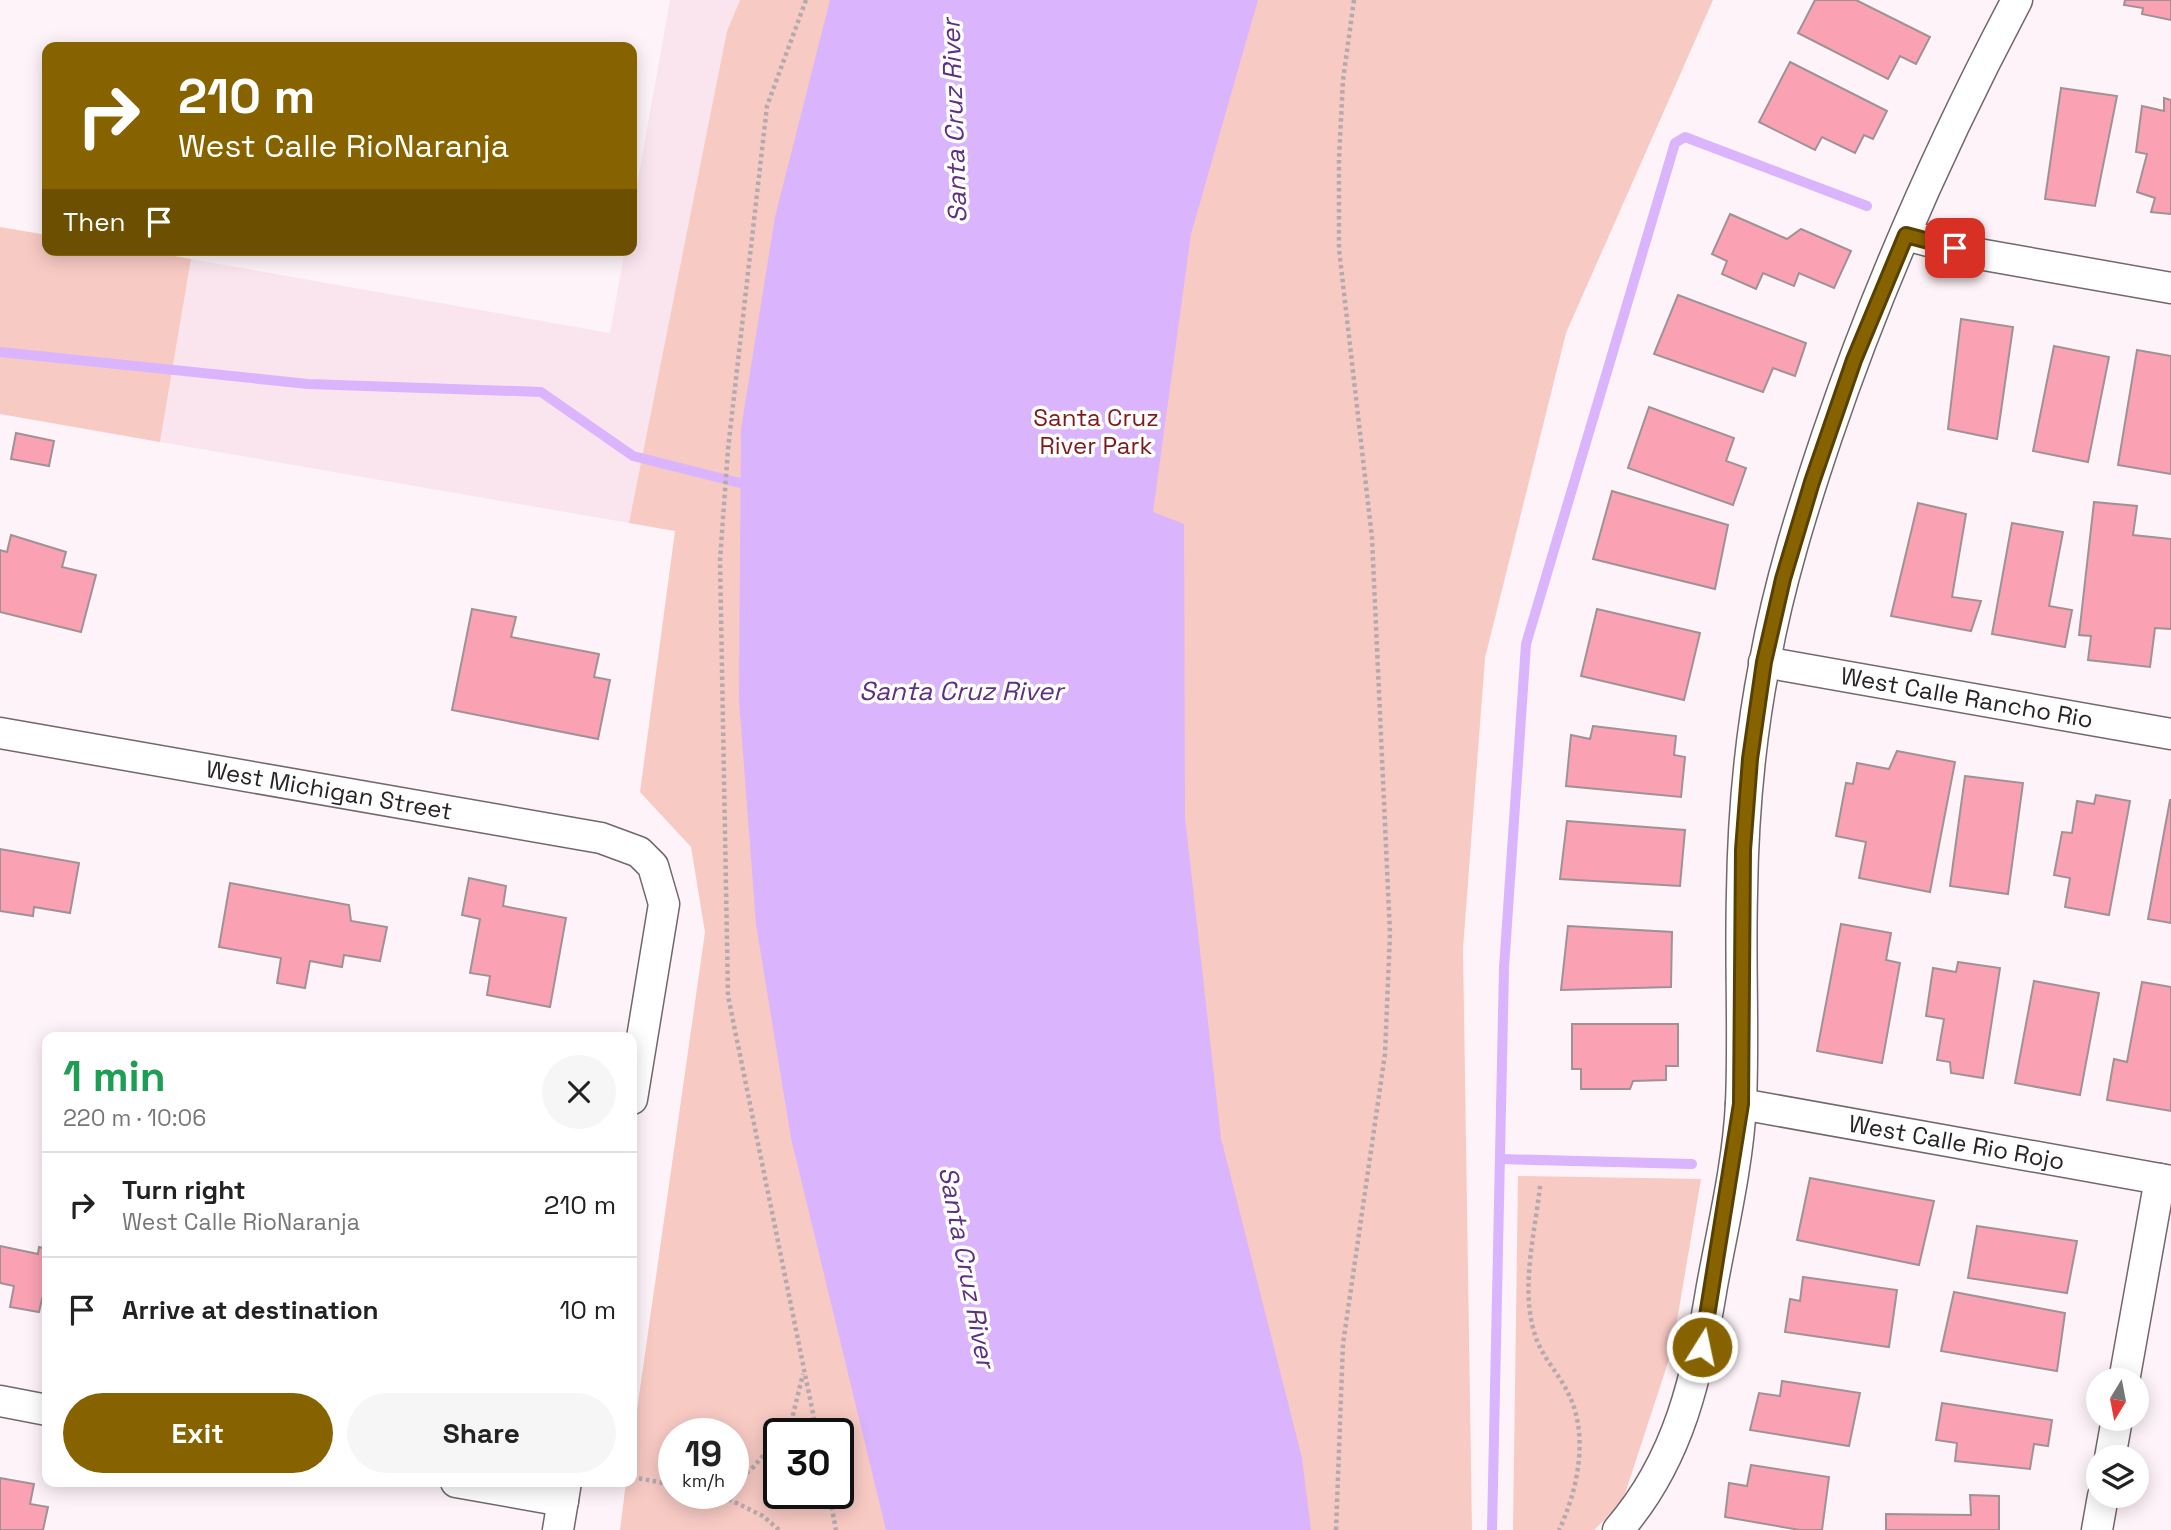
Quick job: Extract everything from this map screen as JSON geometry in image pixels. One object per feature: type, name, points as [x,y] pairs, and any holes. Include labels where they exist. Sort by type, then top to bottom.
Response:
[{"type":"street","points":[[1618,1530],[1657,1476],[1684,1418],[1702,1347],[1741,1104],[1743,850],[1750,759],[1764,662],[1783,579],[1812,482],[1854,360],[1954,124],[2017,0]]},
{"type":"street","points":[[1906,235],[1973,253],[2171,288]]},
{"type":"street","name":"West Calle Rancho Rio","points":[[1764,662],[2171,734]]},
{"type":"street","name":"West Michigan Street","points":[[0,733],[601,838],[639,852],[653,866],[664,904],[637,1069]]},
{"type":"street","name":"West Calle Rio Rojo","points":[[1741,1104],[2166,1180]]},
{"type":"street","points":[[2127,1368],[2166,1180]]},
{"type":"street","points":[[0,1401],[42,1409]]},
{"type":"street","points":[[510,1487],[564,1492],[558,1530]]},
{"type":"street","points":[[2098,1530],[2101,1508]]},
{"type":"path","points":[[806,0],[767,106],[728,449],[720,560],[728,996],[814,1418]]},
{"type":"path","points":[[1336,1530],[1343,1345],[1385,1054],[1390,934],[1371,526],[1339,249],[1339,159],[1343,80],[1354,0]]},
{"type":"path","points":[[1539,1186],[1528,1299],[1535,1337],[1569,1394],[1577,1425],[1579,1461],[1572,1503],[1559,1530]]},
{"type":"path","points":[[792,1418],[804,1370]]},
{"type":"path","points":[[749,1471],[763,1455]]},
{"type":"path","points":[[637,1478],[658,1482]]},
{"type":"path","points":[[748,1509],[779,1530]]},
{"type":"path","points":[[832,1509],[836,1530]]},
{"type":"shaded area","points":[[670,0],[740,0],[727,31],[677,295],[629,523],[160,442],[191,259],[610,333],[624,256],[637,256],[637,185]]},
{"type":"green space","name":"Santa Cruz River Park","points":[[740,0],[1713,0],[1566,333],[1485,658],[1463,948],[1472,1530],[620,1530],[625,1487],[637,1487],[637,1410],[705,932],[691,847],[640,792],[675,531],[629,523],[727,31]]},
{"type":"green space","points":[[0,227],[42,234],[42,256],[174,256],[191,259],[160,442],[0,414]]},
{"type":"green space","points":[[1518,1176],[1701,1179],[1672,1350],[1622,1503],[1594,1530],[1513,1530]]},
{"type":"water","name":"Santa Cruz River","points":[[830,0],[1258,0],[1191,234],[1153,512],[1184,524],[1185,817],[1221,1138],[1302,1458],[1311,1530],[886,1530],[791,1138],[756,924],[739,700],[741,429],[775,217]]},
{"type":"building","points":[[1815,0],[1856,0],[1930,37],[1916,64],[1900,56],[1888,79],[1798,33]]},
{"type":"building","points":[[2125,0],[2171,0],[2171,20],[2142,14],[2143,8],[2124,5]]},
{"type":"building","points":[[1790,62],[1887,111],[1873,139],[1864,135],[1855,153],[1822,137],[1815,150],[1759,122]]},
{"type":"building","points":[[2061,88],[2117,96],[2095,206],[2045,199]]},
{"type":"building","points":[[2164,98],[2171,100],[2171,214],[2151,212],[2155,198],[2137,192],[2147,154],[2136,152],[2142,106],[2164,111]]},
{"type":"building","points":[[1730,214],[1787,239],[1801,229],[1851,251],[1834,288],[1799,273],[1794,286],[1763,273],[1756,289],[1722,274],[1727,261],[1712,254]]},
{"type":"building","points":[[1678,295],[1806,343],[1795,376],[1773,368],[1763,392],[1654,354]]},
{"type":"building","points":[[1961,319],[2013,327],[1997,439],[1948,429]]},
{"type":"building","points":[[2054,346],[2109,357],[2088,462],[2033,451]]},
{"type":"building","points":[[2137,350],[2171,356],[2171,474],[2118,465]]},
{"type":"building","points":[[1649,407],[1734,438],[1726,461],[1746,468],[1733,505],[1628,468]]},
{"type":"building","points":[[16,433],[54,441],[49,466],[11,459]]},
{"type":"building","points":[[1612,491],[1728,525],[1715,589],[1593,559]]},
{"type":"building","points":[[2094,502],[2137,506],[2133,535],[2171,539],[2171,629],[2155,628],[2150,667],[2088,660],[2091,636],[2079,635]]},
{"type":"building","points":[[1918,503],[1966,514],[1952,597],[1981,601],[1971,631],[1891,616]]},
{"type":"building","points":[[2012,523],[2063,532],[2049,606],[2072,610],[2065,647],[1992,634]]},
{"type":"building","points":[[11,535],[66,552],[62,567],[96,575],[81,632],[0,612],[0,550],[7,552]]},
{"type":"building","points":[[472,609],[516,617],[511,637],[599,654],[594,677],[610,680],[598,739],[452,710]]},
{"type":"building","points":[[1597,609],[1700,633],[1684,700],[1581,676]]},
{"type":"building","points":[[1593,726],[1676,736],[1674,755],[1685,757],[1681,797],[1566,786],[1571,735],[1590,739]]},
{"type":"building","points":[[1897,751],[1955,762],[1930,892],[1859,878],[1866,842],[1836,836],[1846,783],[1853,784],[1857,763],[1889,769]]},
{"type":"building","points":[[1965,776],[2023,783],[2008,894],[1950,886]]},
{"type":"building","points":[[2096,795],[2130,801],[2109,915],[2065,907],[2070,878],[2054,875],[2062,832],[2072,833],[2077,801],[2094,804]]},
{"type":"building","points":[[2171,800],[2171,923],[2148,919]]},
{"type":"building","points":[[1567,821],[1685,830],[1680,886],[1560,879]]},
{"type":"building","points":[[0,849],[79,863],[70,913],[34,907],[33,916],[0,911]]},
{"type":"building","points":[[469,878],[506,886],[503,906],[566,918],[550,1007],[487,995],[490,976],[470,973],[480,919],[462,915]]},
{"type":"building","points":[[230,883],[349,905],[351,921],[387,927],[380,961],[344,955],[342,967],[310,961],[305,988],[277,983],[281,958],[219,947]]},
{"type":"building","points":[[1841,924],[1891,933],[1886,960],[1900,963],[1882,1063],[1817,1051]]},
{"type":"building","points":[[1568,926],[1672,932],[1671,987],[1561,990]]},
{"type":"building","points":[[1958,962],[2000,968],[1983,1078],[1951,1073],[1950,1062],[1937,1060],[1944,1019],[1926,1016],[1933,968],[1956,972]]},
{"type":"building","points":[[2034,981],[2099,993],[2080,1095],[2015,1083]]},
{"type":"building","points":[[2142,982],[2171,987],[2171,1111],[2107,1100],[2114,1059],[2127,1062]]},
{"type":"building","points":[[1572,1024],[1678,1024],[1678,1066],[1666,1066],[1666,1080],[1633,1081],[1630,1089],[1581,1089],[1581,1069],[1572,1069]]},
{"type":"building","points":[[1810,1178],[1934,1201],[1919,1265],[1797,1240]]},
{"type":"building","points":[[1977,1226],[2077,1241],[2067,1293],[1968,1278]]},
{"type":"building","points":[[0,1246],[38,1254],[39,1247],[42,1248],[42,1299],[39,1312],[10,1307],[14,1286],[0,1283]]},
{"type":"building","points":[[1803,1277],[1897,1290],[1889,1347],[1785,1332],[1790,1299],[1800,1301]]},
{"type":"building","points":[[1954,1292],[2065,1313],[2057,1371],[1941,1351]]},
{"type":"building","points":[[1782,1381],[1860,1393],[1849,1446],[1750,1430],[1759,1393],[1780,1396]]},
{"type":"building","points":[[1942,1403],[2052,1420],[2048,1446],[2034,1444],[2030,1469],[1955,1461],[1957,1443],[1936,1440]]},
{"type":"building","points":[[1751,1465],[1829,1477],[1822,1530],[1800,1530],[1725,1517],[1729,1483],[1747,1486]]},
{"type":"building","points":[[0,1478],[34,1484],[30,1504],[48,1507],[43,1530],[0,1530]]},
{"type":"building","points":[[1970,1495],[1999,1496],[1999,1530],[1886,1530],[1886,1514],[1971,1515]]},
{"type":"waterway","points":[[1492,1530],[1504,968],[1526,644],[1675,143],[1685,137],[1867,206]]},
{"type":"waterway","points":[[0,352],[308,384],[541,392],[633,456],[752,486]]},
{"type":"waterway","points":[[1500,1159],[1692,1164]]},
{"type":"route","points":[[1702,1347],[1741,1104],[1743,850],[1750,759],[1773,620],[1796,531],[1833,418],[1862,338],[1906,235],[1955,248]]}]
